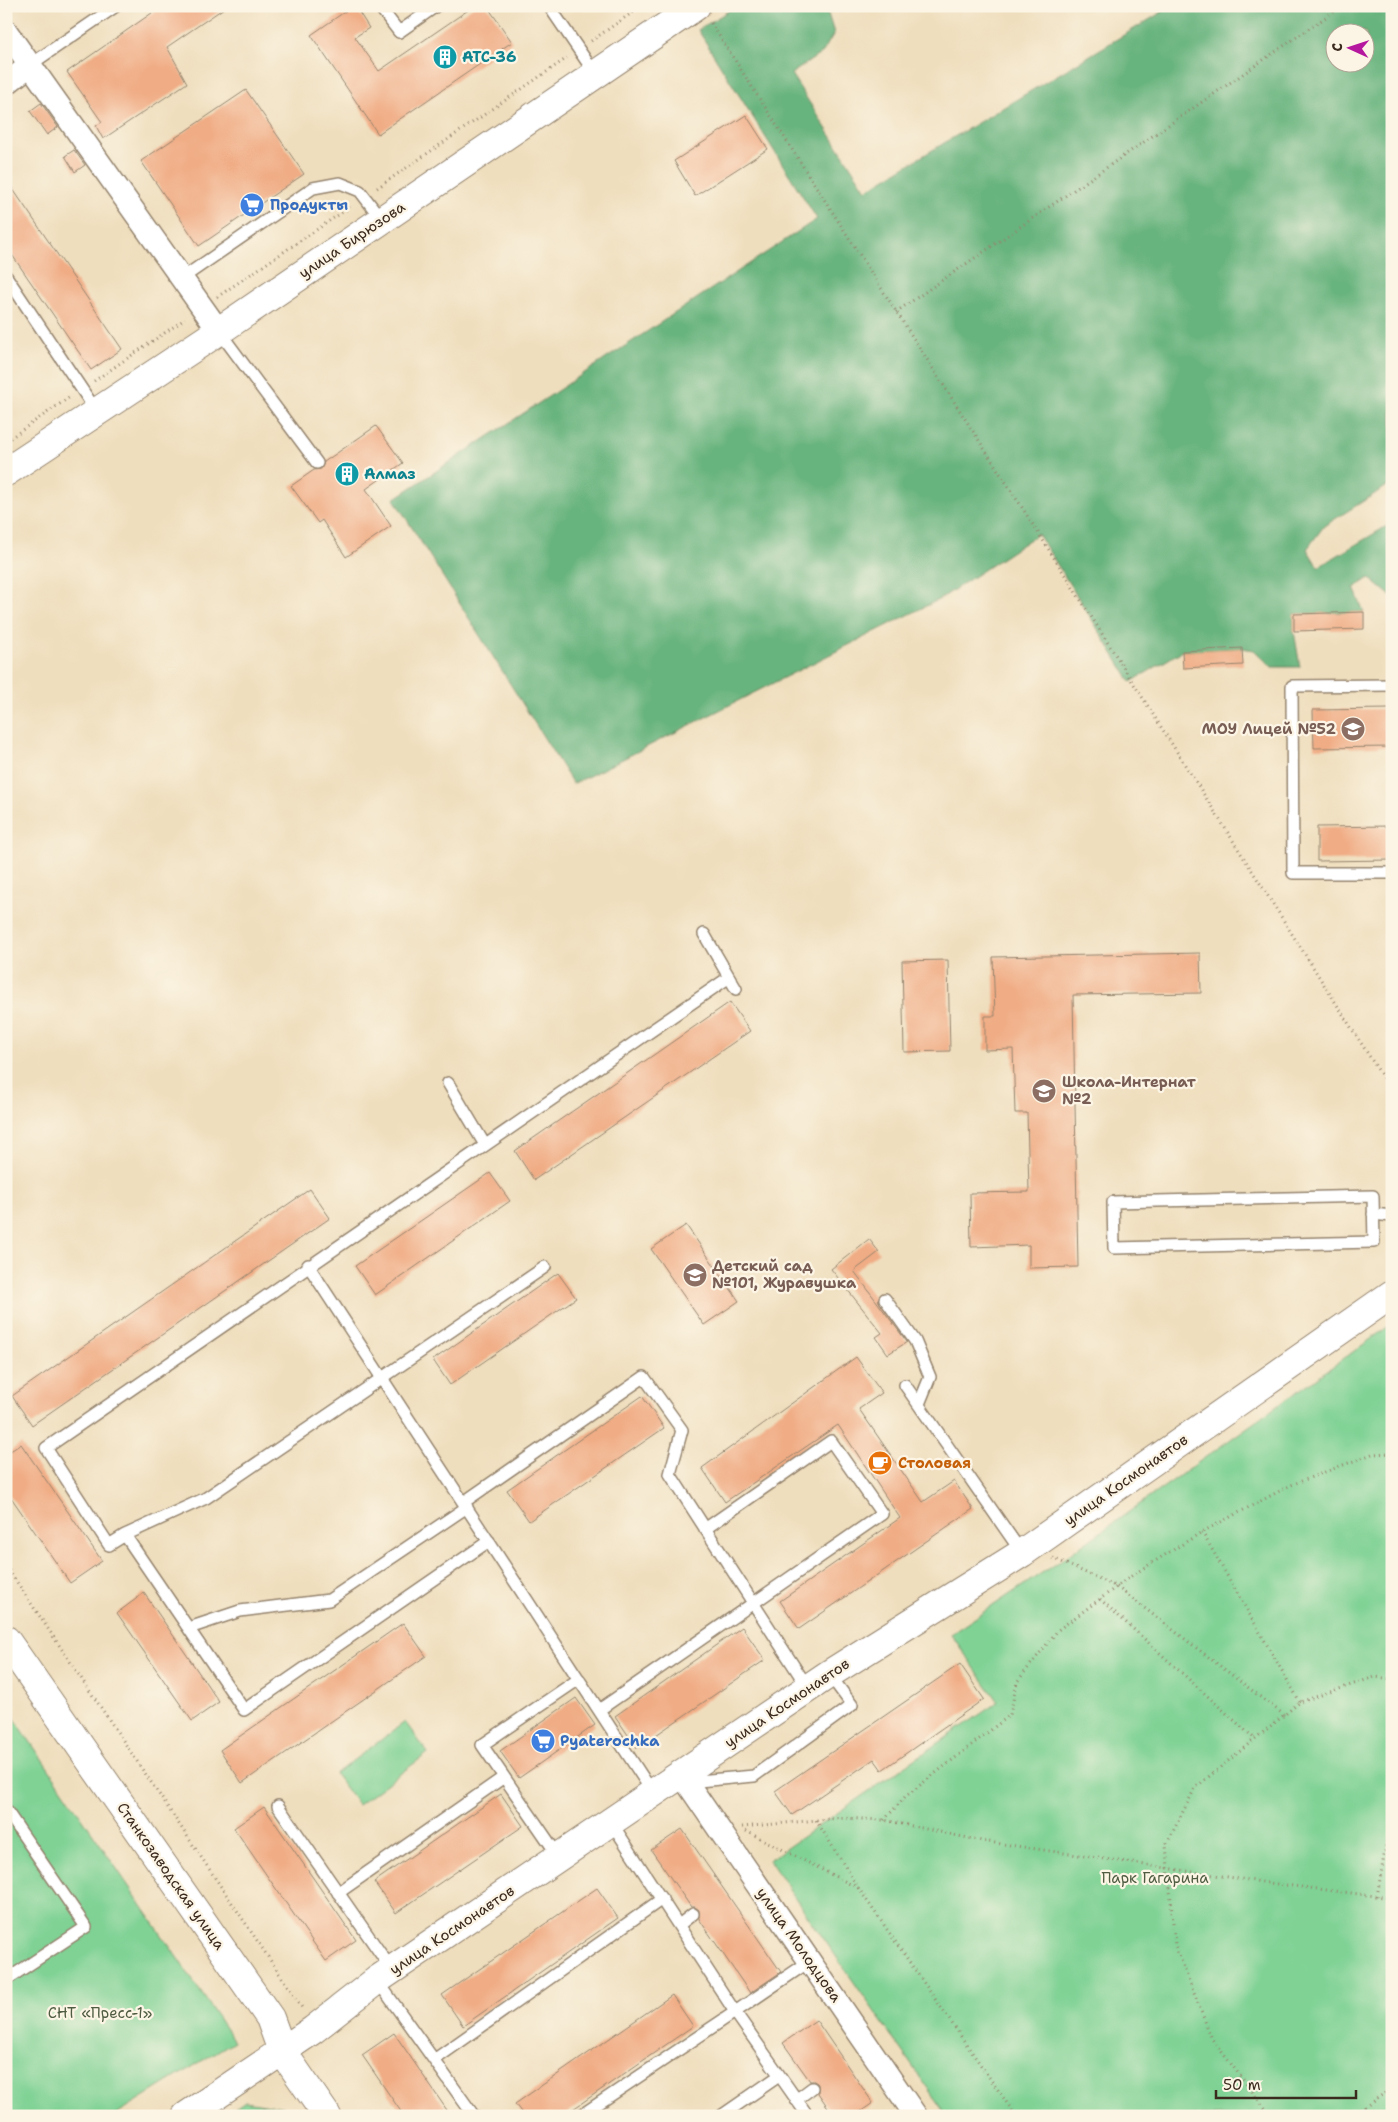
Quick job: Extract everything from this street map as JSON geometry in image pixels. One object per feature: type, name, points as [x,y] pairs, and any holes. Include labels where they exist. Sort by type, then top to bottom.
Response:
[{"type":"street","name":"улица Бирюзова","points":[[6,472],[219,331],[596,75],[703,14]]},
{"type":"street","points":[[6,31],[219,331]]},
{"type":"street","points":[[6,84],[30,65]]},
{"type":"street","name":"улица Космонавтов","points":[[186,2116],[313,2030],[385,1975],[653,1793],[684,1778],[819,1681],[1026,1550],[1392,1294]]},
{"type":"street","name":"Станкозаводская улица","points":[[6,1640],[270,2018],[282,2051],[327,2116]]},
{"type":"street","name":"улица Молодцова","points":[[684,1778],[916,2116]]},
{"type":"lane","points":[[30,65],[116,6]]},
{"type":"lane","points":[[379,6],[399,32],[436,6]]},
{"type":"lane","points":[[549,6],[596,75]]},
{"type":"lane","points":[[181,278],[313,188],[340,183],[360,192],[382,220]]},
{"type":"lane","points":[[6,276],[97,412]]},
{"type":"lane","points":[[219,331],[317,463]]},
{"type":"lane","points":[[1392,685],[1292,686],[1294,873],[1392,873]]},
{"type":"lane","points":[[704,934],[728,978],[736,988]]},
{"type":"lane","points":[[545,1267],[206,1498],[125,1535],[109,1545],[46,1448],[308,1265],[728,978]]},
{"type":"lane","points":[[448,1083],[485,1145]]},
{"type":"lane","points":[[1373,1196],[1374,1214],[1374,1242],[1114,1248],[1113,1202],[1373,1196]]},
{"type":"lane","points":[[1374,1214],[1392,1216]]},
{"type":"lane","points":[[308,1265],[653,1793]]},
{"type":"lane","points":[[885,1300],[915,1341],[930,1377],[919,1404]]},
{"type":"lane","points":[[189,1628],[240,1611],[329,1600],[644,1377],[682,1430],[670,1474],[754,1604],[819,1681],[852,1705],[754,1776],[684,1778]]},
{"type":"lane","points":[[905,1385],[1026,1550]]},
{"type":"lane","points":[[599,1710],[882,1514],[831,1441],[705,1529]]},
{"type":"lane","points":[[125,1535],[244,1710],[489,1541]]},
{"type":"lane","points":[[559,1857],[482,1745],[579,1679]]},
{"type":"lane","points":[[338,1893],[504,1777]]},
{"type":"lane","points":[[278,1806],[338,1893],[434,2060],[474,2116]]},
{"type":"lane","points":[[6,1810],[10,1822],[86,1927],[6,1980]]},
{"type":"lane","points":[[611,1822],[735,2012],[808,2116]]},
{"type":"lane","points":[[434,2060],[662,1899]]},
{"type":"lane","points":[[679,1925],[693,1914]]},
{"type":"lane","points":[[580,2116],[810,1961]]},
{"type":"lane","points":[[721,2116],[779,2076]]},
{"type":"lane","points":[[796,2100],[812,2088]]},
{"type":"path","points":[[6,440],[642,6]]},
{"type":"path","points":[[896,312],[1342,6]]},
{"type":"path","points":[[703,14],[896,312],[1392,1092]]},
{"type":"path","points":[[884,1820],[905,1797],[1010,1715],[1016,1682],[1058,1630],[1100,1599],[1202,1532],[1291,1485],[1372,1454],[1392,1453]]},
{"type":"path","points":[[1202,1532],[1300,1702]]},
{"type":"path","points":[[1026,1550],[1117,1587],[1284,1715]]},
{"type":"path","points":[[6,1566],[300,2001],[313,2030]]},
{"type":"path","points":[[1100,1599],[1255,1739]]},
{"type":"path","points":[[1271,2116],[1212,2039],[1175,1945],[1166,1845],[1196,1788],[1300,1702],[1375,1677],[1392,1679]]},
{"type":"path","points":[[1377,1896],[1392,1811]]},
{"type":"path","points":[[859,1889],[738,1827],[839,1818],[884,1820],[982,1841],[1269,1883],[1392,1898]]},
{"type":"path","points":[[816,1820],[859,1889],[1016,2116]]},
{"type":"path","points":[[1352,2116],[1392,2088]]},
{"type":"green space","points":[[736,6],[837,6],[828,14],[834,33],[823,52],[791,74],[866,190],[1172,6],[1392,6],[1392,483],[1324,526],[1307,549],[1318,567],[1392,523],[1392,597],[1369,578],[1354,588],[1364,612],[1294,614],[1294,631],[1300,667],[1272,667],[1254,650],[1242,648],[1182,651],[1131,682],[1038,534],[940,599],[573,784],[394,499],[817,219],[698,30]]},
{"type":"green space","name":"Парк Гагарина","points":[[1392,1324],[1392,2116],[947,2116],[769,1860],[998,1702],[951,1634],[1070,1554]]},
{"type":"green space","name":"СНТ «Пресс-1»","points":[[6,1706],[234,2041],[113,2116],[6,2116]]},
{"type":"green space","points":[[405,1722],[428,1753],[358,1805],[335,1774]]},
{"type":"green space","points":[[245,2101],[283,2107],[289,2116],[224,2116]]},
{"type":"building","points":[[162,6],[227,6],[167,47],[187,83],[103,139],[96,126],[102,122],[67,72]]},
{"type":"building","name":"АТС-36","points":[[355,6],[369,28],[355,37],[379,71],[474,6],[487,6],[512,42],[378,134],[311,35]]},
{"type":"building","points":[[246,90],[304,174],[199,246],[141,161]]},
{"type":"building","points":[[41,103],[58,127],[47,135],[30,111]]},
{"type":"building","points":[[746,115],[768,149],[695,196],[674,161]]},
{"type":"building","points":[[74,150],[85,165],[75,172],[65,156]]},
{"type":"building","points":[[6,179],[122,349],[91,370],[6,246]]},
{"type":"building","name":"Алмаз","points":[[376,426],[403,463],[366,489],[391,526],[346,557],[322,520],[318,523],[291,486],[314,470],[321,469],[324,462]]},
{"type":"building","points":[[1364,612],[1364,629],[1294,631],[1294,614]]},
{"type":"building","points":[[1242,648],[1243,665],[1183,668],[1182,651]]},
{"type":"building","name":"МОУ Лицей №52","points":[[1392,709],[1392,747],[1314,748],[1313,710]]},
{"type":"building","points":[[1392,826],[1392,860],[1317,861],[1317,827]]},
{"type":"building","name":"Школа-Интернат №2","points":[[1200,953],[1201,993],[1073,995],[1078,1267],[1029,1268],[1029,1245],[971,1247],[970,1193],[1029,1192],[1027,1113],[1015,1113],[1013,1049],[985,1050],[985,1016],[995,1016],[993,957]]},
{"type":"building","points":[[948,960],[950,1051],[904,1052],[902,961]]},
{"type":"building","points":[[730,1002],[750,1031],[534,1180],[515,1151]]},
{"type":"building","points":[[490,1173],[510,1201],[375,1295],[355,1266]]},
{"type":"building","points":[[310,1189],[330,1218],[32,1425],[12,1396]]},
{"type":"building","name":"Детский сад №101, Журавушка","points":[[686,1225],[739,1301],[704,1325],[651,1249]]},
{"type":"building","points":[[869,1239],[879,1252],[854,1271],[907,1342],[888,1354],[876,1337],[882,1333],[831,1269]]},
{"type":"building","points":[[558,1273],[576,1298],[450,1385],[433,1360]]},
{"type":"building","points":[[856,1357],[882,1393],[859,1409],[923,1502],[954,1481],[973,1509],[799,1629],[780,1601],[900,1518],[838,1425],[725,1502],[702,1468]]},
{"type":"building","points":[[642,1396],[664,1428],[529,1521],[507,1490]]},
{"type":"building","points":[[21,1444],[102,1561],[70,1583],[6,1490],[6,1454]]},
{"type":"building","points":[[144,1593],[219,1702],[192,1721],[117,1613]]},
{"type":"building","points":[[403,1623],[426,1656],[242,1783],[220,1750]]},
{"type":"building","points":[[742,1627],[765,1660],[637,1748],[615,1716]]},
{"type":"building","points":[[960,1664],[984,1699],[882,1770],[874,1759],[792,1815],[775,1791]]},
{"type":"building","points":[[576,1698],[595,1725],[519,1778],[500,1751]]},
{"type":"building","points":[[501,1794],[523,1826],[396,1913],[374,1882]]},
{"type":"building","points":[[264,1807],[356,1940],[326,1961],[234,1828]]},
{"type":"building","points":[[682,1829],[781,1972],[750,1993],[699,1919],[699,1910],[691,1907],[651,1850]]},
{"type":"building","points":[[597,1888],[618,1918],[463,2026],[442,1995]]},
{"type":"building","points":[[672,1995],[693,2026],[563,2116],[524,2116],[515,2104]]},
{"type":"building","points":[[816,2020],[873,2103],[854,2116],[834,2116],[818,2093],[818,2084],[810,2081],[783,2043]]},
{"type":"building","points":[[394,2033],[451,2116],[404,2116],[362,2055]]},
{"type":"place","name":"АТС-36","points":[[445,57]]},
{"type":"place","name":"Продукты","points":[[252,205]]},
{"type":"place","name":"Алмаз","points":[[347,474]]},
{"type":"place","name":"МОУ Лицей №52","points":[[1353,729]]},
{"type":"place","name":"Школа-Интернат №2","points":[[1044,1091]]},
{"type":"place","name":"Детский сад №101, Журавушка","points":[[695,1275]]},
{"type":"place","name":"Столовая","points":[[880,1463]]},
{"type":"place","name":"Pyaterochka","points":[[543,1741]]}]
